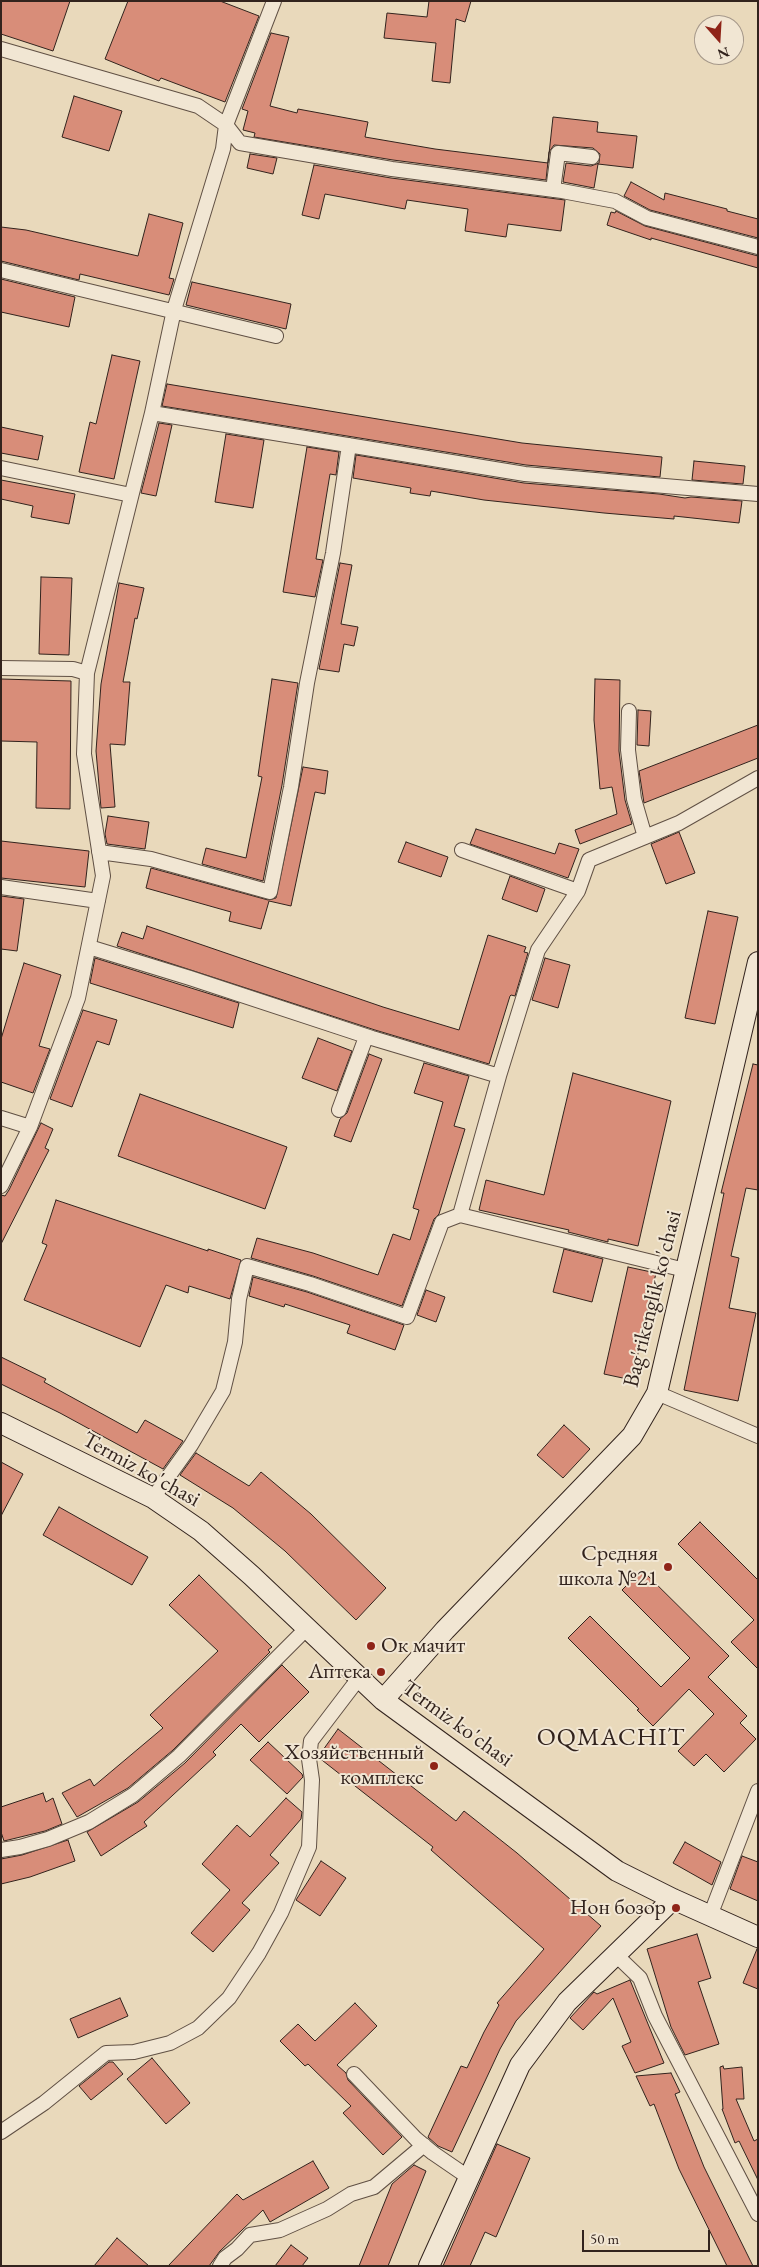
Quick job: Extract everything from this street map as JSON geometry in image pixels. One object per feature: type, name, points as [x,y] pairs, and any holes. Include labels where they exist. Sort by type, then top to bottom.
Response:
[{"type":"main road","name":"Bag'rikenglik ko'chasi","points":[[383,1700],[445,1630],[632,1436],[658,1393],[758,962]]},
{"type":"main road","name":"Termiz ko'chasi","points":[[1,1423],[153,1498],[201,1530],[383,1700],[618,1870],[673,1900],[758,1936]]},
{"type":"main road","points":[[429,2266],[520,2065],[567,2002],[673,1900]]},
{"type":"street","points":[[1,1186],[30,1127],[78,998],[103,876],[84,754],[87,673],[152,413],[174,310],[222,149],[226,125],[274,1]]},
{"type":"street","points":[[1,49],[198,106],[226,125],[240,143],[392,169],[554,190],[615,201],[647,218],[758,247]]},
{"type":"street","points":[[554,190],[558,153],[592,157]]},
{"type":"street","points":[[1,270],[276,336]]},
{"type":"street","points":[[152,413],[525,474],[758,494]]},
{"type":"street","points":[[100,852],[151,859],[270,892],[291,787],[307,682],[333,554],[349,445]]},
{"type":"street","points":[[1,468],[131,496]]},
{"type":"street","points":[[1,668],[73,669],[87,673]]},
{"type":"street","points":[[629,711],[629,758],[634,799],[645,837]]},
{"type":"street","points":[[460,1215],[499,1076],[538,950],[578,891],[589,860],[679,823],[758,778]]},
{"type":"street","points":[[462,850],[578,891]]},
{"type":"street","points":[[1,887],[98,901]]},
{"type":"street","points":[[89,947],[190,978],[366,1037],[499,1076]]},
{"type":"street","points":[[340,1110],[366,1037]]},
{"type":"street","points":[[1,1118],[30,1127]]},
{"type":"street","points":[[153,1498],[190,1445],[223,1391],[235,1342],[238,1298],[247,1266],[310,1284],[407,1317],[442,1222],[460,1215],[685,1270]]},
{"type":"street","points":[[658,1393],[758,1436]]},
{"type":"street","points":[[1,1850],[48,1839],[81,1825],[134,1795],[178,1756],[307,1628]]},
{"type":"street","points":[[1,2132],[44,2103],[106,2053],[134,2052],[170,2044],[198,2028],[229,1998],[259,1953],[280,1913],[309,1847],[312,1780],[309,1759],[311,1741],[359,1678]]},
{"type":"street","points":[[710,1916],[758,1791]]},
{"type":"street","points":[[615,1954],[640,1978],[655,2016],[758,2214]]},
{"type":"street","points":[[354,2074],[424,2146],[468,2177]]},
{"type":"street","points":[[220,2266],[225,2258],[237,2249],[250,2235],[280,2230],[327,2209],[351,2194],[374,2187],[424,2146]]},
{"type":"building","points":[[1,1],[70,1],[53,51],[1,34]]},
{"type":"building","points":[[128,1],[220,1],[259,16],[225,102],[161,78],[159,81],[105,59]]},
{"type":"building","points":[[429,1],[471,1],[465,22],[456,19],[450,83],[432,81],[436,43],[384,38],[387,13],[427,17]]},
{"type":"building","points":[[271,33],[289,37],[270,106],[297,113],[298,109],[368,122],[365,137],[435,149],[548,163],[546,180],[393,160],[254,137],[255,133],[243,130],[248,111],[242,109]]},
{"type":"building","points":[[74,96],[122,111],[109,151],[62,137]]},
{"type":"building","points":[[553,117],[598,122],[597,132],[637,136],[633,168],[598,164],[594,188],[563,182],[566,163],[591,166],[599,163],[600,154],[593,148],[554,145],[549,152]]},
{"type":"building","points":[[250,154],[277,158],[273,174],[247,168]]},
{"type":"building","points":[[314,165],[391,178],[565,200],[561,231],[508,224],[506,237],[465,231],[468,209],[407,200],[405,209],[325,194],[319,219],[302,215]]},
{"type":"building","points":[[631,182],[664,200],[665,193],[758,219],[758,238],[650,210],[624,196]]},
{"type":"building","points":[[616,211],[645,226],[758,256],[758,268],[651,238],[651,240],[607,225],[611,212],[615,213]]},
{"type":"building","points":[[149,214],[183,223],[169,278],[174,279],[169,295],[80,274],[79,280],[1,261],[1,227],[26,230],[138,256]]},
{"type":"building","points":[[1,279],[75,297],[69,327],[1,312]]},
{"type":"building","points":[[192,282],[291,304],[286,329],[186,305]]},
{"type":"building","points":[[112,355],[140,361],[114,479],[79,472],[90,422],[96,424]]},
{"type":"building","points":[[167,384],[522,443],[662,457],[660,477],[526,465],[162,406]]},
{"type":"building","points":[[159,423],[172,425],[156,496],[141,493]]},
{"type":"building","points":[[1,427],[43,436],[38,460],[1,453]]},
{"type":"building","points":[[226,434],[264,440],[253,508],[215,502]]},
{"type":"building","points":[[307,447],[339,452],[336,475],[330,474],[316,559],[323,560],[315,597],[283,592]]},
{"type":"building","points":[[356,455],[524,483],[659,494],[685,498],[742,501],[739,523],[674,516],[674,519],[604,513],[484,500],[431,491],[430,496],[410,493],[411,488],[353,478]]},
{"type":"building","points":[[694,461],[745,466],[743,484],[692,480]]},
{"type":"building","points":[[1,480],[75,494],[69,524],[31,517],[33,506],[1,499]]},
{"type":"building","points":[[340,563],[352,565],[341,624],[358,627],[354,646],[344,644],[339,672],[319,669]]},
{"type":"building","points":[[41,577],[72,578],[69,655],[39,654]]},
{"type":"building","points":[[119,583],[144,588],[137,619],[135,618],[123,682],[130,682],[125,745],[110,744],[115,807],[101,808],[96,751],[101,684]]},
{"type":"building","points":[[1,679],[71,681],[70,809],[36,808],[37,742],[1,741]]},
{"type":"building","points":[[272,679],[298,683],[282,785],[263,881],[202,864],[206,848],[246,858],[262,777],[258,776]]},
{"type":"building","points":[[595,679],[620,680],[619,751],[625,800],[632,824],[580,844],[575,830],[617,814],[612,787],[600,789],[594,720]]},
{"type":"building","points":[[638,710],[651,711],[649,746],[637,745]]},
{"type":"building","points":[[758,725],[758,758],[644,803],[639,771]]},
{"type":"building","points":[[303,767],[328,771],[325,794],[315,792],[291,906],[269,901],[261,929],[229,921],[231,912],[146,888],[151,868],[268,900],[276,898]]},
{"type":"building","points":[[108,816],[149,822],[145,849],[107,844],[105,834]]},
{"type":"building","points":[[476,829],[555,854],[559,843],[579,849],[568,878],[470,844]]},
{"type":"building","points":[[679,832],[695,873],[666,884],[651,844]]},
{"type":"building","points":[[1,841],[89,851],[85,887],[1,878]]},
{"type":"building","points":[[406,842],[448,857],[441,877],[398,862]]},
{"type":"building","points":[[510,876],[545,889],[537,912],[502,899]]},
{"type":"building","points":[[1,896],[24,899],[17,951],[1,949]]},
{"type":"building","points":[[708,911],[738,917],[715,1024],[685,1018]]},
{"type":"building","points":[[147,926],[383,1007],[459,1030],[488,935],[526,947],[524,952],[528,953],[515,996],[510,996],[489,1064],[375,1030],[117,946],[122,932],[143,939]]},
{"type":"building","points":[[95,958],[239,1003],[233,1028],[90,983]]},
{"type":"building","points":[[545,958],[570,965],[558,1008],[532,1000]]},
{"type":"building","points":[[24,963],[61,975],[39,1046],[50,1049],[33,1093],[1,1082],[1,1039]]},
{"type":"building","points":[[83,1010],[117,1020],[109,1045],[97,1041],[72,1107],[50,1099]]},
{"type":"building","points":[[318,1038],[352,1051],[337,1091],[302,1078]]},
{"type":"building","points":[[369,1054],[382,1059],[351,1142],[334,1136],[340,1119],[347,1113]]},
{"type":"building","points":[[424,1063],[469,1076],[454,1126],[465,1129],[439,1214],[434,1219],[402,1306],[313,1276],[251,1258],[257,1238],[313,1253],[378,1275],[393,1234],[410,1240],[419,1210],[413,1208],[443,1102],[414,1093]]},
{"type":"building","points":[[753,1064],[758,1065],[758,1190],[746,1188],[731,1256],[739,1258],[729,1308],[756,1313],[738,1401],[684,1390],[724,1193],[721,1193]]},
{"type":"building","points":[[573,1073],[671,1101],[638,1246],[608,1239],[608,1242],[568,1232],[569,1230],[479,1210],[486,1180],[544,1195]]},
{"type":"building","points":[[140,1094],[287,1147],[265,1209],[118,1156]]},
{"type":"building","points":[[41,1123],[53,1129],[45,1148],[49,1150],[1,1244],[1,1195],[5,1196],[9,1190]]},
{"type":"building","points":[[56,1200],[208,1251],[208,1249],[241,1260],[230,1299],[189,1286],[188,1293],[166,1285],[140,1347],[24,1300],[47,1245],[42,1243]]},
{"type":"building","points":[[564,1249],[603,1259],[592,1302],[553,1292]]},
{"type":"building","points":[[628,1267],[656,1273],[632,1380],[604,1374]]},
{"type":"building","points":[[253,1277],[307,1292],[404,1325],[395,1350],[347,1333],[350,1325],[285,1304],[284,1307],[249,1296]]},
{"type":"building","points":[[426,1290],[445,1297],[436,1322],[417,1315]]},
{"type":"building","points":[[1,1357],[46,1379],[44,1382],[137,1433],[145,1420],[183,1441],[163,1469],[60,1413],[1,1384]]},
{"type":"building","points":[[564,1425],[590,1449],[563,1478],[537,1455]]},
{"type":"building","points":[[196,1453],[249,1486],[261,1472],[311,1514],[386,1588],[356,1620],[285,1551],[233,1508],[180,1475]]},
{"type":"building","points":[[1,1462],[23,1474],[1,1516]]},
{"type":"building","points":[[59,1507],[148,1557],[132,1585],[43,1535]]},
{"type":"building","points":[[700,1522],[758,1580],[758,1669],[731,1642],[754,1620],[678,1544]]},
{"type":"building","points":[[642,1570],[729,1656],[708,1677],[747,1716],[740,1723],[756,1739],[724,1772],[706,1754],[694,1766],[678,1751],[714,1714],[689,1689],[653,1726],[637,1710],[639,1709],[568,1638],[590,1616],[661,1687],[690,1658],[622,1590]]},
{"type":"building","points":[[199,1575],[272,1647],[268,1650],[270,1652],[173,1750],[128,1788],[77,1817],[62,1793],[90,1779],[94,1786],[163,1728],[150,1715],[218,1651],[169,1605]]},
{"type":"building","points":[[282,1665],[309,1692],[259,1742],[241,1724],[213,1752],[216,1755],[144,1822],[147,1826],[101,1856],[87,1832],[138,1802],[185,1763]]},
{"type":"building","points":[[338,1729],[456,1821],[464,1811],[517,1853],[601,1926],[516,2021],[500,2049],[452,2152],[438,2146],[428,2137],[461,2066],[467,2068],[499,2005],[497,2003],[544,1949],[431,1850],[433,1847],[318,1757]]},
{"type":"building","points":[[268,1742],[302,1774],[303,1777],[287,1794],[250,1760]]},
{"type":"building","points":[[43,1793],[46,1802],[53,1798],[62,1824],[45,1831],[4,1841],[1,1832],[1,1807]]},
{"type":"building","points":[[286,1798],[302,1812],[301,1819],[270,1855],[279,1863],[242,1903],[250,1910],[213,1952],[191,1933],[230,1890],[202,1864],[237,1825],[250,1837]]},
{"type":"building","points":[[68,1840],[75,1861],[30,1877],[1,1884],[1,1859],[22,1855]]},
{"type":"building","points":[[685,1842],[721,1862],[712,1885],[673,1863]]},
{"type":"building","points":[[742,1856],[758,1862],[758,1901],[730,1889]]},
{"type":"building","points":[[321,1861],[346,1878],[320,1916],[296,1900]]},
{"type":"building","points":[[697,1934],[711,1978],[698,1982],[719,2044],[685,2055],[671,2027],[647,1949]]},
{"type":"building","points":[[758,1949],[758,1989],[743,1983]]},
{"type":"building","points":[[630,1980],[664,2063],[635,2073],[622,2046],[631,2042],[613,1998],[583,2030],[570,2018],[594,1992],[597,1994]]},
{"type":"building","points":[[120,1998],[128,2016],[78,2038],[70,2019]]},
{"type":"building","points":[[355,2003],[377,2026],[337,2065],[346,2073],[348,2080],[402,2137],[383,2155],[343,2113],[351,2106],[308,2064],[305,2066],[280,2041],[298,2024],[315,2041]]},
{"type":"building","points":[[152,2058],[190,2103],[166,2124],[127,2079]]},
{"type":"building","points":[[109,2062],[113,2062],[123,2074],[91,2100],[79,2086]]},
{"type":"building","points":[[723,2066],[724,2069],[742,2067],[744,2099],[736,2099],[754,2141],[758,2139],[758,2180],[739,2141],[735,2143],[722,2109],[720,2067]]},
{"type":"building","points":[[671,2073],[680,2092],[675,2094],[704,2167],[753,2266],[727,2266],[679,2169],[654,2104],[650,2106],[636,2076]]},
{"type":"building","points":[[497,2144],[530,2158],[496,2237],[485,2232],[470,2266],[443,2266]]},
{"type":"building","points":[[313,2161],[329,2188],[270,2222],[263,2210],[220,2251],[209,2266],[168,2266],[237,2194],[243,2200]]},
{"type":"building","points":[[414,2165],[426,2171],[388,2266],[359,2266],[392,2184]]},
{"type":"building","points":[[117,2238],[149,2266],[94,2266]]},
{"type":"building","points":[[291,2245],[308,2258],[302,2266],[275,2266]]},
{"type":"place","name":"Средняя школа №21","points":[[668,1567]]},
{"type":"place","name":"Ок мачит","points":[[371,1646]]},
{"type":"place","name":"Аптека","points":[[381,1672]]},
{"type":"place","name":"Хозяйственный комплекс","points":[[434,1766]]},
{"type":"place","name":"Нон бозор","points":[[676,1908]]},
{"type":"district","name":"OQMACHIT","points":[[611,1738]]}]
